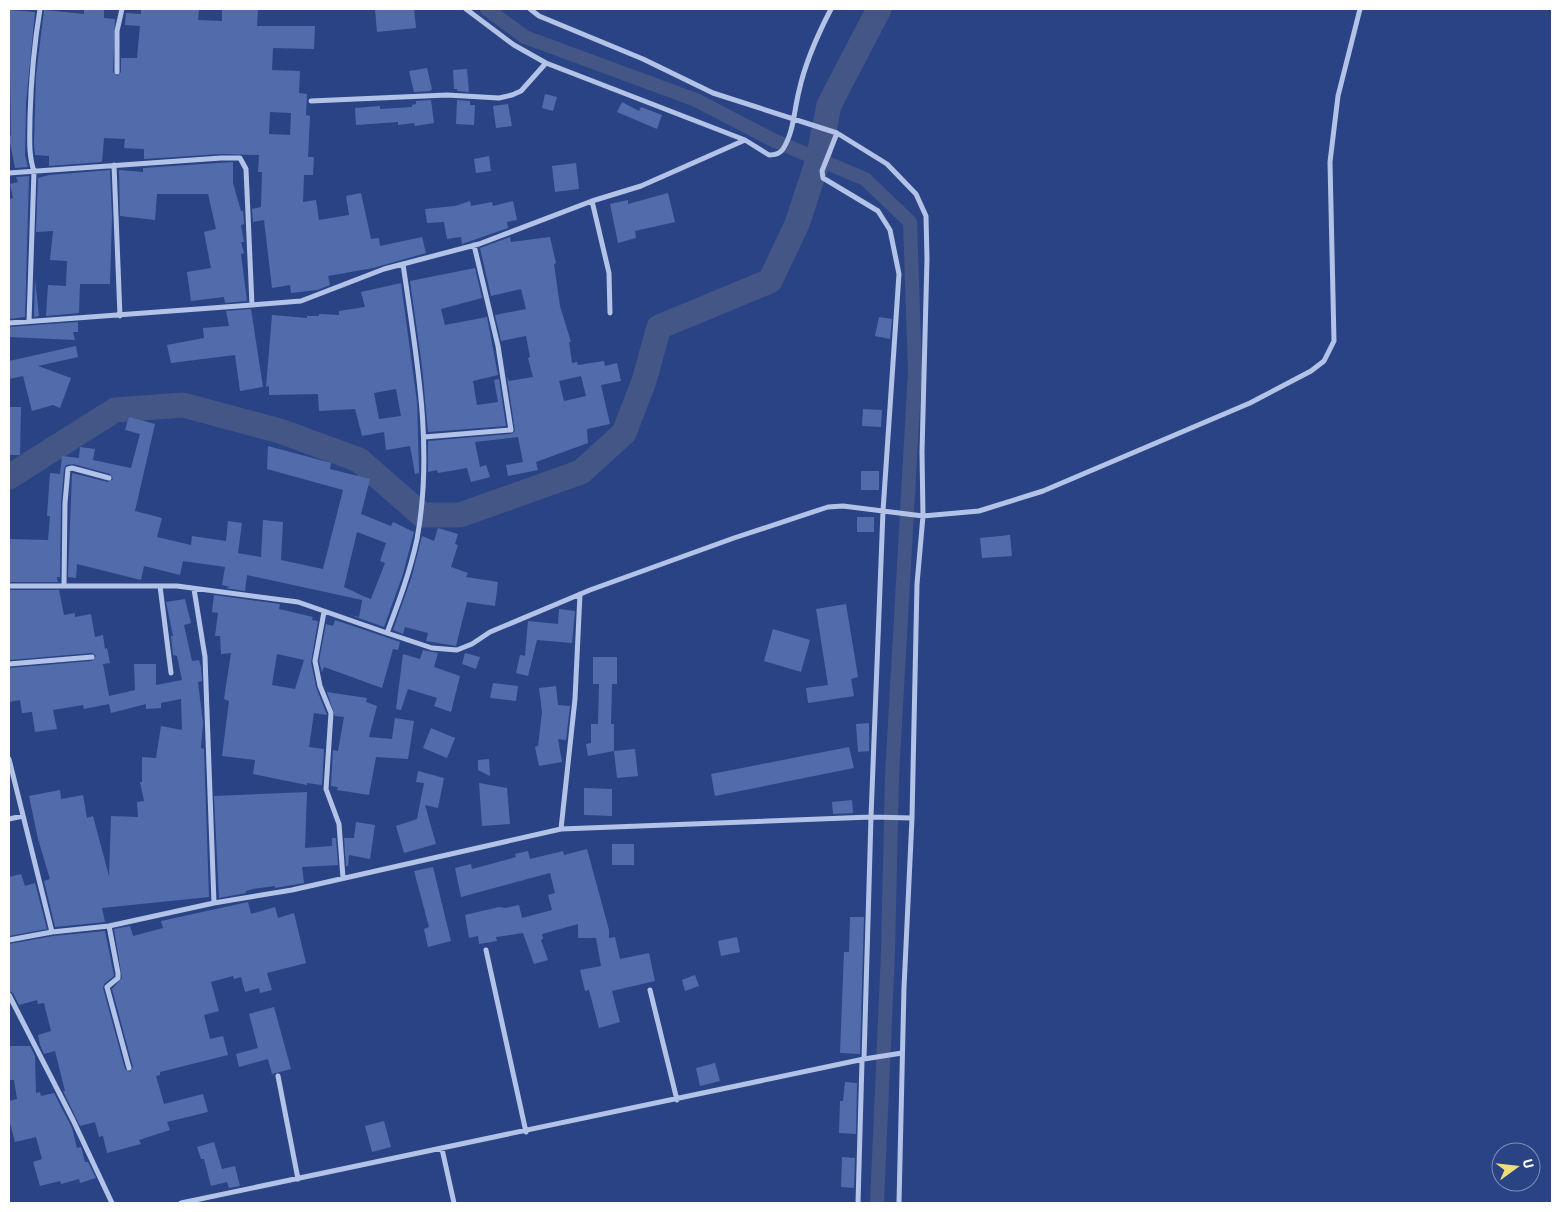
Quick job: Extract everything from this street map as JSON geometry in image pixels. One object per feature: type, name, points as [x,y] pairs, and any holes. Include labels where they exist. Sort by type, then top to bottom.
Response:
[{"type":"street","points":[[28,322],[34,171],[30,155],[31,87],[34,45],[40,9]]},
{"type":"street","points":[[117,72],[117,31],[122,9]]},
{"type":"street","points":[[466,9],[514,45],[546,63],[745,140],[769,155],[782,150],[793,122],[799,89],[821,28],[831,9]]},
{"type":"street","points":[[530,9],[539,16],[643,59],[713,93],[793,122],[804,122],[834,132],[887,164],[916,194],[926,216],[923,516],[917,584],[899,1203]]},
{"type":"street","points":[[9,586],[160,586],[298,602],[432,648],[457,650],[472,644],[490,632],[580,594],[734,538],[828,507],[843,506],[923,516],[979,511],[1043,491],[1250,403],[1311,371],[1324,361],[1334,341],[1330,162],[1338,96],[1360,9]]},
{"type":"street","points":[[311,101],[447,95],[499,98],[512,96],[521,90],[546,63]]},
{"type":"street","points":[[834,132],[831,148],[822,171],[823,178],[878,211],[890,230],[899,274],[883,511],[865,1060],[858,1203]]},
{"type":"street","points":[[9,323],[301,301],[403,264],[474,246],[592,201],[641,186],[745,140]]},
{"type":"street","points":[[9,173],[240,158],[246,169],[252,305]]},
{"type":"street","points":[[114,165],[120,316]]},
{"type":"street","points":[[592,201],[609,273],[610,313]]},
{"type":"street","points":[[424,437],[511,430],[498,346],[474,246]]},
{"type":"street","points":[[387,632],[403,593],[419,525],[423,492],[424,437],[417,359],[403,264]]},
{"type":"street","points":[[64,585],[65,503],[68,469],[72,468],[109,478]]},
{"type":"street","points":[[160,586],[171,673]]},
{"type":"street","points":[[194,589],[205,657],[214,903]]},
{"type":"street","points":[[561,829],[575,699],[580,594]]},
{"type":"street","points":[[324,612],[315,661],[320,686],[330,713],[326,789],[338,824],[343,878]]},
{"type":"street","points":[[9,664],[92,658]]},
{"type":"street","points":[[9,759],[52,932]]},
{"type":"street","points":[[9,819],[23,816]]},
{"type":"street","points":[[9,940],[52,932],[109,926],[214,903],[292,890],[561,829],[873,817],[909,818]]},
{"type":"street","points":[[109,926],[118,978],[107,987],[129,1068]]},
{"type":"street","points":[[486,950],[526,1132]]},
{"type":"street","points":[[650,990],[677,1100]]},
{"type":"street","points":[[9,995],[73,1120],[112,1203]]},
{"type":"street","points":[[181,1203],[902,1053]]},
{"type":"street","points":[[278,1076],[298,1179]]},
{"type":"street","points":[[442,1149],[454,1203]]},
{"type":"building","points":[[84,9],[104,9],[104,18],[115,19],[113,72],[117,76],[121,72],[121,58],[137,58],[140,26],[125,25],[126,13],[141,14],[141,9],[199,9],[198,20],[222,21],[222,9],[258,9],[257,26],[315,26],[314,49],[273,48],[272,70],[300,71],[299,93],[307,94],[306,115],[310,116],[308,157],[314,157],[313,175],[304,175],[303,202],[316,200],[319,220],[349,215],[346,196],[361,193],[371,239],[379,238],[380,246],[422,237],[426,253],[373,268],[328,276],[330,285],[317,290],[291,293],[290,285],[272,288],[264,220],[253,222],[252,209],[261,207],[262,172],[258,172],[259,155],[221,154],[144,159],[144,149],[124,148],[125,139],[104,138],[102,162],[49,166],[49,156],[35,155],[34,144],[36,76],[44,10],[84,14]],"holes":[[[270,112],[291,113],[290,135],[269,134]]]},
{"type":"building","points":[[375,9],[414,9],[416,28],[377,32]]},
{"type":"building","points":[[9,10],[35,12],[26,103],[25,155],[28,167],[15,168],[9,137],[11,135]]},
{"type":"building","points":[[427,68],[432,89],[430,91],[414,92],[409,71]]},
{"type":"building","points":[[467,69],[469,92],[457,91],[457,89],[454,89],[453,70]]},
{"type":"building","points":[[545,94],[557,97],[553,111],[542,108]]},
{"type":"building","points":[[431,100],[434,123],[415,126],[414,123],[398,125],[398,122],[356,125],[355,108],[380,106],[380,109],[412,107],[412,105],[416,104],[416,101]]},
{"type":"building","points":[[457,100],[470,101],[470,105],[475,105],[474,125],[456,124]]},
{"type":"building","points":[[622,102],[639,111],[641,107],[662,115],[657,129],[617,112]]},
{"type":"building","points":[[508,104],[512,126],[496,128],[493,106]]},
{"type":"building","points":[[489,156],[491,171],[476,173],[474,159]]},
{"type":"building","points":[[233,162],[233,183],[241,211],[243,211],[244,224],[241,225],[244,242],[241,242],[244,253],[241,254],[247,301],[225,303],[224,297],[191,301],[187,272],[211,268],[204,232],[216,229],[208,194],[157,194],[155,220],[120,216],[119,170],[143,172],[143,168]]},
{"type":"building","points":[[576,163],[579,189],[555,192],[552,166]]},
{"type":"building","points":[[110,170],[112,216],[110,284],[80,284],[79,313],[46,316],[48,285],[66,286],[67,261],[50,260],[53,231],[36,232],[38,178],[49,175]]},
{"type":"building","points":[[29,176],[25,317],[9,319],[9,199],[13,198],[10,184],[18,182],[16,177]]},
{"type":"building","points":[[668,193],[675,222],[635,231],[636,238],[618,243],[610,204],[628,200],[628,204]]},
{"type":"building","points":[[470,201],[471,206],[492,202],[493,206],[513,201],[517,220],[507,222],[508,228],[462,244],[461,237],[447,239],[444,222],[427,223],[425,209],[455,206]]},
{"type":"building","points":[[510,237],[511,242],[550,237],[556,263],[554,264],[560,306],[571,342],[569,342],[572,363],[577,362],[578,365],[604,361],[605,366],[617,363],[621,381],[601,385],[610,424],[587,429],[588,443],[536,462],[538,470],[508,476],[506,465],[523,462],[518,437],[475,442],[480,467],[486,465],[490,477],[471,482],[467,468],[438,473],[437,470],[428,472],[428,441],[511,434],[515,431],[507,377],[509,381],[533,377],[528,358],[530,357],[526,336],[501,341],[495,315],[526,309],[521,289],[491,296],[480,248]],"holes":[[[581,376],[586,396],[564,401],[559,381]]]},
{"type":"building","points":[[475,268],[482,298],[441,309],[445,325],[487,317],[498,375],[473,381],[477,405],[498,402],[494,380],[499,379],[506,426],[428,432],[422,366],[410,281]]},
{"type":"building","points":[[35,279],[39,316],[34,317]]},
{"type":"building","points":[[401,283],[417,402],[419,473],[415,474],[410,446],[386,450],[384,432],[362,436],[355,409],[319,411],[318,394],[269,395],[269,386],[266,387],[272,315],[307,318],[307,316],[319,316],[319,314],[339,315],[339,311],[365,307],[361,292]],"holes":[[[396,389],[401,416],[379,419],[374,393]]]},
{"type":"building","points":[[251,309],[263,387],[240,391],[235,355],[171,363],[167,345],[204,338],[203,328],[229,326],[226,311]]},
{"type":"building","points":[[879,317],[892,319],[890,339],[875,336]]},
{"type":"building","points":[[78,322],[78,332],[73,332],[75,340],[9,337],[9,327]]},
{"type":"building","points":[[76,346],[78,357],[38,366],[71,378],[60,408],[53,405],[32,411],[23,376],[9,379],[9,361]]},
{"type":"building","points":[[9,407],[21,407],[20,455],[9,455]]},
{"type":"building","points":[[863,409],[882,410],[881,427],[862,426]]},
{"type":"building","points":[[129,417],[155,424],[135,511],[162,518],[157,537],[191,545],[192,536],[226,541],[228,521],[242,523],[238,553],[261,557],[263,520],[283,522],[281,560],[323,569],[343,490],[267,469],[268,446],[331,463],[330,469],[370,479],[361,514],[391,526],[393,522],[414,532],[403,574],[384,627],[350,615],[359,617],[363,596],[362,600],[247,575],[245,591],[225,588],[230,587],[222,585],[225,567],[183,561],[180,575],[144,566],[141,580],[77,564],[76,578],[68,577],[72,473],[108,482],[113,479],[110,474],[73,464],[66,465],[64,469],[61,503],[60,577],[57,577],[58,582],[9,582],[9,539],[48,540],[50,516],[47,516],[50,473],[60,474],[62,456],[79,458],[80,447],[95,449],[93,460],[131,468],[140,434],[125,430]],"holes":[[[357,532],[386,543],[380,561],[385,563],[371,599],[344,587]]]},
{"type":"building","points":[[861,471],[879,471],[879,490],[861,490]]},
{"type":"building","points":[[857,517],[874,517],[874,532],[857,532]]},
{"type":"building","points":[[438,528],[458,534],[455,544],[458,545],[451,567],[468,573],[466,577],[498,582],[495,606],[467,602],[456,646],[426,641],[428,633],[405,627],[403,634],[393,630],[412,576],[422,536],[434,541]]},
{"type":"building","points":[[1010,535],[1012,556],[982,558],[980,538]]},
{"type":"building","points":[[9,590],[59,590],[64,615],[75,613],[75,617],[91,614],[95,637],[103,635],[105,649],[107,648],[110,663],[103,664],[109,696],[135,690],[134,664],[156,664],[156,685],[182,680],[177,656],[173,655],[171,636],[173,636],[166,602],[185,599],[191,623],[184,625],[192,661],[199,660],[201,667],[202,681],[198,682],[203,723],[201,748],[204,749],[209,897],[102,908],[105,922],[55,927],[44,881],[50,879],[38,839],[29,796],[60,790],[61,799],[83,795],[87,818],[93,816],[109,876],[111,816],[138,817],[137,802],[144,801],[140,782],[142,782],[142,757],[156,758],[161,726],[182,730],[181,699],[161,703],[161,708],[146,709],[146,704],[111,713],[109,704],[84,709],[83,705],[53,710],[57,729],[35,732],[32,712],[22,713],[20,700],[9,702],[9,668],[92,661],[96,656],[92,653],[9,660]]},
{"type":"building","points":[[214,595],[280,604],[279,609],[313,617],[312,620],[318,621],[311,662],[316,687],[327,715],[314,713],[309,747],[324,749],[322,785],[307,783],[307,785],[253,774],[255,760],[222,756],[229,701],[224,699],[231,653],[221,654],[220,636],[215,636],[218,613],[212,612]],"holes":[[[277,654],[304,660],[295,689],[272,685]]]},
{"type":"building","points":[[846,604],[858,677],[851,679],[854,696],[808,703],[806,688],[828,685],[816,609]]},
{"type":"building","points":[[559,609],[575,611],[572,643],[537,640],[528,676],[516,673],[520,655],[525,656],[528,621],[558,624]]},
{"type":"building","points":[[335,620],[400,642],[398,650],[393,649],[382,688],[324,667],[322,672],[319,661],[326,624],[333,626]]},
{"type":"building","points":[[773,629],[810,640],[801,672],[764,661]]},
{"type":"building","points":[[423,650],[438,653],[434,667],[460,676],[451,712],[434,706],[437,698],[408,689],[401,710],[396,709],[403,654],[420,659]]},
{"type":"building","points":[[465,653],[480,657],[476,669],[462,664]]},
{"type":"building","points":[[593,657],[617,657],[617,684],[612,684],[611,724],[614,724],[614,751],[588,756],[586,744],[591,743],[591,724],[598,724],[599,684],[593,684]]},
{"type":"building","points":[[493,683],[518,686],[516,701],[490,698]]},
{"type":"building","points":[[556,686],[558,705],[570,706],[566,740],[558,739],[562,762],[539,766],[535,747],[538,746],[542,712],[539,688]]},
{"type":"building","points":[[327,692],[367,698],[366,702],[377,706],[369,737],[392,739],[395,718],[414,721],[408,759],[376,757],[369,795],[337,790],[338,787],[331,786],[333,750],[338,751],[344,717],[335,716]]},
{"type":"building","points":[[869,723],[869,751],[858,752],[856,724]]},
{"type":"building","points":[[431,728],[455,738],[447,758],[423,748]]},
{"type":"building","points":[[849,747],[854,768],[715,796],[711,774]]},
{"type":"building","points":[[635,749],[638,776],[617,778],[614,751]]},
{"type":"building","points":[[489,759],[490,776],[478,770],[478,760]]},
{"type":"building","points":[[418,771],[444,778],[438,808],[425,805],[436,844],[404,853],[396,826],[417,819],[424,783],[416,782]]},
{"type":"building","points":[[479,783],[507,788],[510,824],[482,826]]},
{"type":"building","points":[[584,788],[612,789],[612,816],[584,815]]},
{"type":"building","points":[[307,792],[305,848],[332,846],[332,838],[336,838],[338,865],[302,867],[304,883],[275,888],[275,886],[253,889],[246,891],[246,893],[219,898],[214,796]]},
{"type":"building","points":[[852,800],[853,813],[833,814],[832,802]]},
{"type":"building","points":[[356,822],[375,825],[370,859],[349,855],[348,866],[346,866],[344,838],[354,838]]},
{"type":"building","points":[[612,844],[634,844],[634,865],[612,865]]},
{"type":"building","points":[[587,849],[609,930],[609,938],[615,937],[620,959],[649,953],[655,981],[612,991],[620,1022],[599,1028],[589,990],[585,991],[580,970],[601,966],[596,938],[578,938],[578,924],[542,934],[543,939],[541,940],[548,960],[534,964],[523,933],[496,937],[497,941],[479,944],[478,936],[469,938],[465,915],[499,907],[505,908],[519,905],[522,918],[552,910],[548,895],[555,893],[550,873],[461,897],[455,868],[471,864],[472,869],[516,857],[515,854],[528,851],[530,859],[563,851],[564,855]]},
{"type":"building","points":[[433,867],[451,941],[428,947],[424,929],[429,927],[414,871]]},
{"type":"building","points":[[21,874],[25,886],[35,883],[47,929],[9,936],[9,877]]},
{"type":"building","points":[[248,902],[251,914],[275,907],[278,918],[294,913],[306,963],[267,973],[272,990],[260,993],[259,988],[245,992],[241,977],[234,979],[233,976],[211,982],[219,1011],[204,1015],[210,1039],[223,1036],[228,1055],[160,1072],[160,1075],[156,1076],[164,1104],[203,1094],[208,1112],[167,1122],[170,1130],[139,1140],[141,1144],[107,1153],[103,1136],[99,1137],[95,1122],[80,1126],[63,1091],[65,1091],[55,1051],[44,1054],[40,1045],[38,1035],[51,1031],[44,1003],[38,1004],[37,1000],[19,1005],[13,993],[9,991],[9,944],[53,936],[105,931],[114,976],[104,984],[103,988],[125,1069],[130,1072],[133,1067],[112,989],[122,978],[114,929],[130,926],[133,936],[163,928],[161,921]]},
{"type":"building","points":[[850,917],[864,917],[860,1054],[840,1053],[844,952],[849,952]]},
{"type":"building","points":[[737,937],[740,952],[721,956],[718,941]]},
{"type":"building","points":[[695,975],[699,986],[685,991],[682,980]]},
{"type":"building","points":[[274,1007],[291,1069],[272,1074],[268,1059],[239,1067],[236,1054],[258,1048],[249,1014]]},
{"type":"building","points":[[9,1046],[30,1046],[35,1056],[36,1093],[40,1092],[41,1096],[54,1093],[72,1128],[77,1148],[81,1147],[85,1162],[88,1162],[96,1178],[80,1183],[79,1179],[61,1184],[60,1181],[40,1186],[33,1162],[42,1159],[36,1137],[15,1142],[9,1119],[9,1101],[17,1099],[14,1080],[9,1080]]},
{"type":"building","points":[[715,1063],[720,1081],[700,1086],[696,1068]]},
{"type":"building","points":[[845,1082],[857,1083],[856,1134],[839,1133],[840,1101],[843,1101]]},
{"type":"building","points":[[384,1121],[391,1147],[372,1152],[365,1126]]},
{"type":"building","points":[[214,1142],[222,1169],[235,1166],[240,1186],[229,1188],[227,1182],[211,1186],[204,1159],[201,1159],[197,1147]]},
{"type":"building","points":[[842,1157],[855,1158],[854,1188],[841,1187]]},
{"type":"waterway","points":[[487,9],[525,37],[696,100],[775,141],[865,179],[910,222],[915,371],[892,776],[888,952],[877,1203]]},
{"type":"waterway","points":[[9,477],[115,410],[183,405],[280,431],[359,460],[422,515],[460,515],[581,472],[624,433],[644,381],[659,327],[770,281],[797,224],[818,160],[829,105],[879,9]]}]
